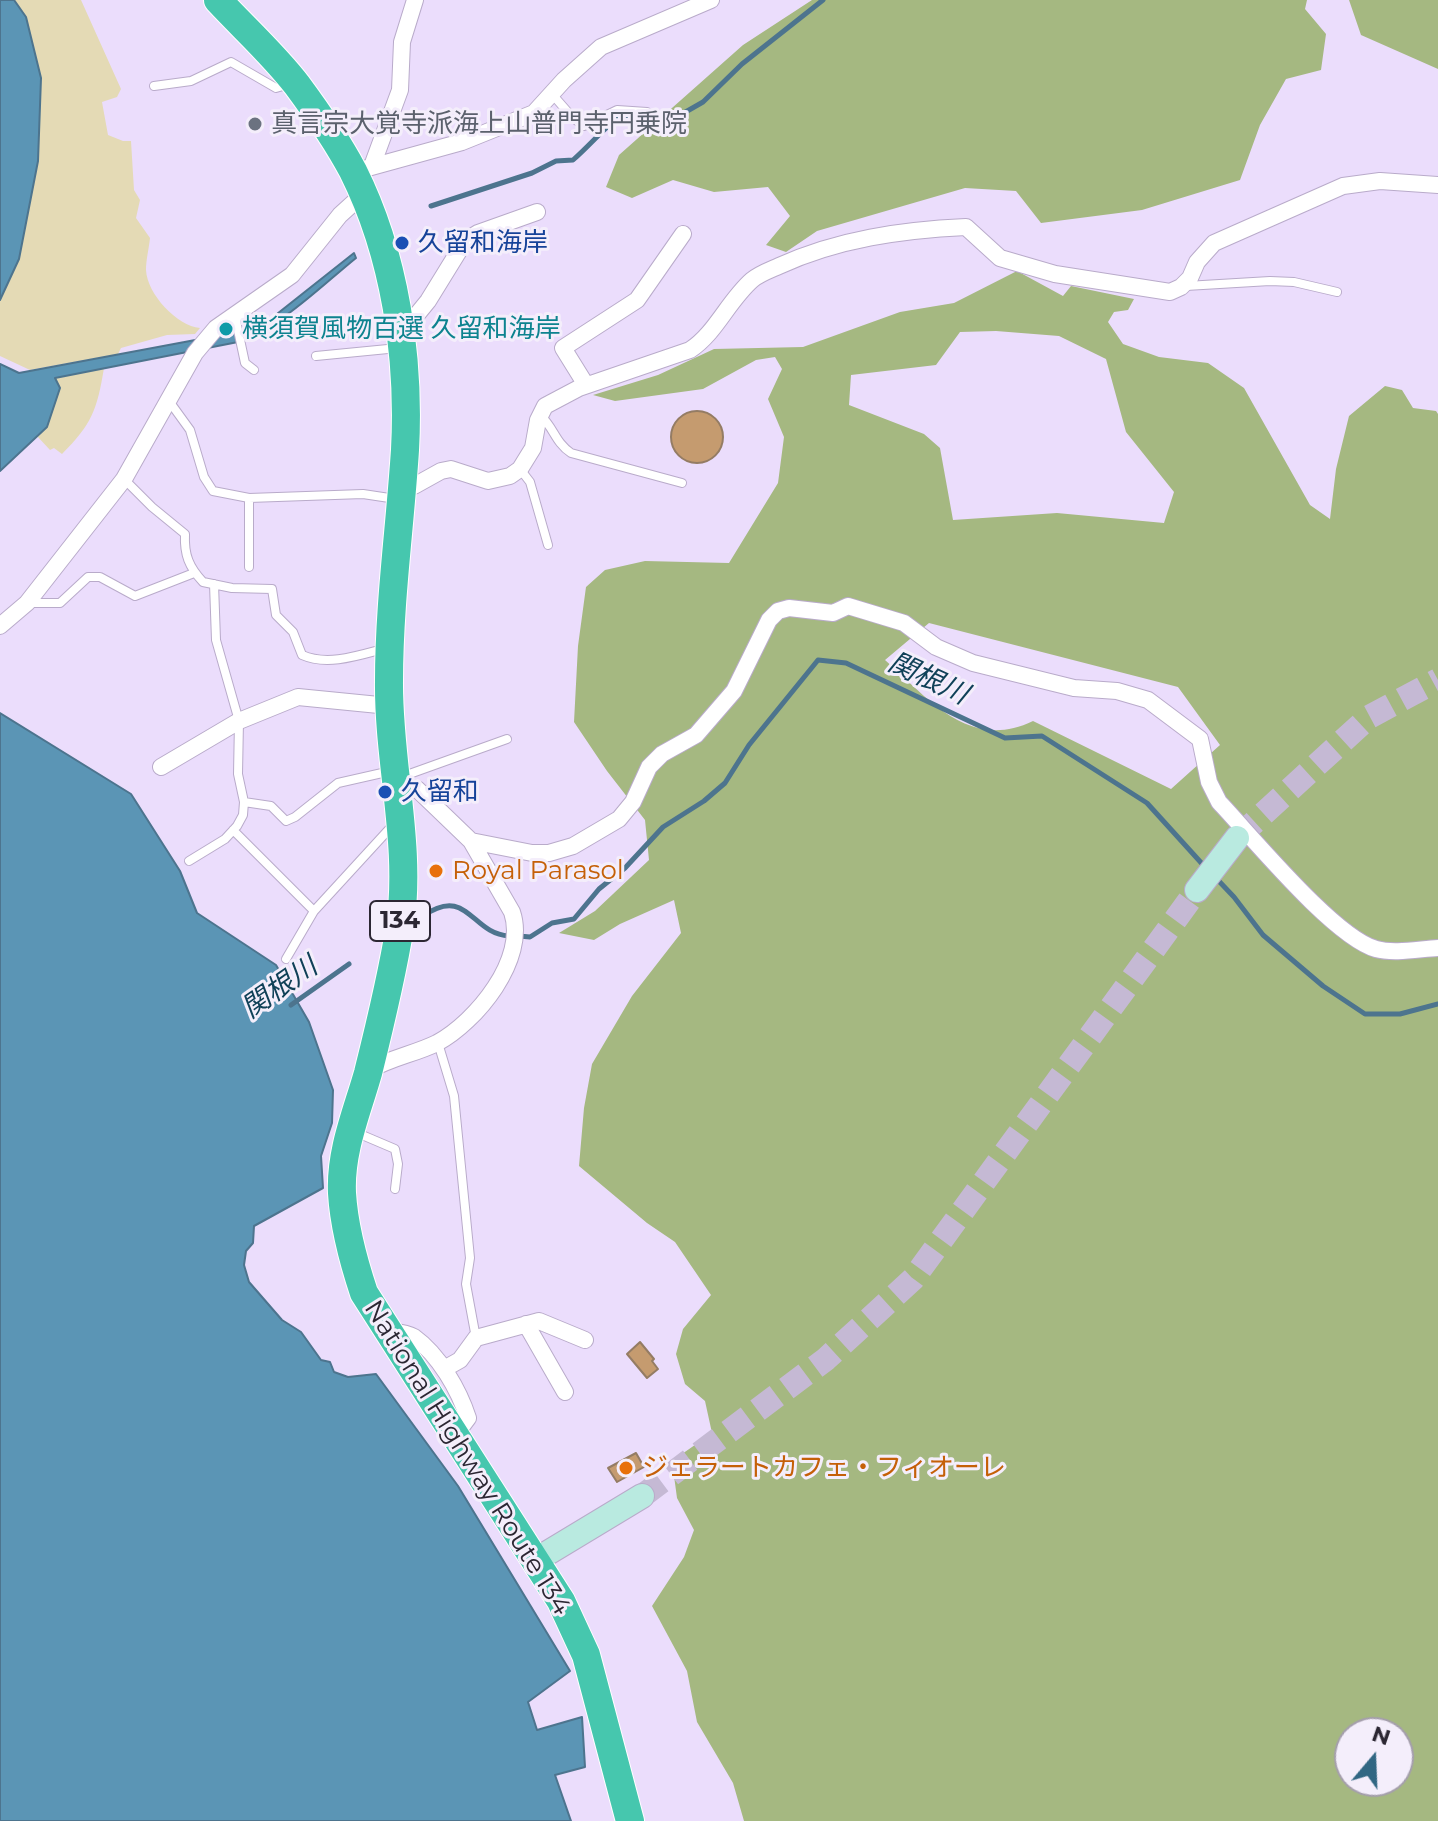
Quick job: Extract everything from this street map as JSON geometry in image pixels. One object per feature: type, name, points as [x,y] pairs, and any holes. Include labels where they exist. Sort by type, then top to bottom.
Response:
[{"type":"highway","name":"National Highway Route 134","points":[[218,0],[295,83],[362,178],[386,262],[402,341],[406,407],[389,706],[400,818],[400,923],[368,1071],[346,1148],[342,1192],[349,1239],[364,1293],[561,1601],[586,1655],[630,1821]]},
{"type":"main road","points":[[1197,890],[1237,838]]},
{"type":"main road","points":[[536,1560],[642,1496]]},
{"type":"street","points":[[0,626],[27,603],[124,479],[207,337],[236,322],[292,275],[340,215],[362,178],[400,90],[402,42],[415,0]]},
{"type":"street","points":[[362,178],[534,113],[564,80],[601,47],[711,0]]},
{"type":"street","points":[[401,493],[441,471],[451,469],[488,481],[510,476],[520,469],[533,448],[545,406],[586,385],[690,350],[701,343],[738,293],[755,277],[799,257],[883,234],[966,227],[1000,258],[1055,274],[1103,279],[1170,292],[1181,287],[1214,243],[1343,186],[1380,181],[1438,185]]},
{"type":"street","points":[[402,341],[465,241],[478,233],[537,212]]},
{"type":"street","points":[[586,385],[563,348],[637,300],[683,234]]},
{"type":"street","points":[[471,841],[532,853],[549,853],[573,846],[619,819],[633,802],[649,767],[662,754],[696,735],[734,691],[769,620],[778,611],[789,608],[833,613],[848,606],[904,623],[936,647],[973,663],[1074,688],[1117,691],[1148,700],[1200,739],[1209,782],[1219,802],[1336,924],[1358,941],[1379,950],[1438,948]]},
{"type":"street","points":[[161,767],[239,721],[298,697],[389,706]]},
{"type":"street","points":[[368,1071],[438,1042],[472,1016],[501,979],[515,948],[516,925],[512,912],[471,841],[417,789],[396,777]]},
{"type":"street","points":[[444,1369],[460,1360],[476,1338],[539,1321],[585,1340]]},
{"type":"street","points":[[526,1324],[565,1392]]},
{"type":"street","points":[[387,1330],[412,1336],[444,1369],[462,1399],[468,1418],[456,1434]]},
{"type":"lane","points":[[154,86],[191,81],[231,62],[276,88],[295,83]]},
{"type":"lane","points":[[552,94],[584,126],[617,110],[647,112]]},
{"type":"lane","points":[[1181,287],[1270,281],[1294,282],[1337,292]]},
{"type":"lane","points":[[236,322],[245,363],[254,370]]},
{"type":"lane","points":[[316,356],[402,341]]},
{"type":"lane","points":[[168,400],[190,430],[204,477],[213,491],[249,498],[401,493]]},
{"type":"lane","points":[[540,416],[548,423],[559,445],[571,453],[682,483]]},
{"type":"lane","points":[[520,469],[530,482],[548,545]]},
{"type":"lane","points":[[124,479],[185,534],[184,550],[194,573],[203,582],[232,588],[272,589],[276,615],[293,632],[302,655],[317,661],[354,657],[390,647]]},
{"type":"lane","points":[[249,498],[249,567]]},
{"type":"lane","points":[[27,603],[60,603],[88,577],[100,577],[135,596],[194,573]]},
{"type":"lane","points":[[189,861],[225,839],[243,815],[244,802],[238,774],[239,721],[216,640],[214,584]]},
{"type":"lane","points":[[244,802],[271,806],[286,821],[338,783],[396,777],[507,739]]},
{"type":"lane","points":[[286,959],[314,911],[400,818]]},
{"type":"lane","points":[[233,830],[314,911]]},
{"type":"lane","points":[[438,1042],[454,1096],[470,1258],[466,1284],[476,1338]]},
{"type":"lane","points":[[351,1130],[395,1149],[398,1164],[395,1189]]},
{"type":"green space","points":[[812,0],[1307,0],[1305,9],[1326,34],[1321,70],[1286,79],[1260,125],[1240,180],[1142,210],[1041,223],[1016,191],[965,188],[817,231],[786,252],[766,245],[790,216],[768,187],[714,192],[673,180],[632,198],[606,187],[619,155],[743,45]]},
{"type":"green space","points":[[1349,0],[1438,0],[1438,69],[1361,35]]},
{"type":"green space","points":[[1017,271],[1063,296],[1071,286],[1134,299],[1128,310],[1114,312],[1108,322],[1123,344],[1159,357],[1208,363],[1244,388],[1310,505],[1330,519],[1336,469],[1349,416],[1385,386],[1402,390],[1413,408],[1436,411],[1438,414],[1438,1821],[744,1821],[733,1783],[697,1722],[687,1671],[652,1606],[684,1557],[694,1530],[677,1498],[672,1461],[712,1433],[705,1401],[685,1384],[676,1354],[683,1329],[711,1295],[675,1242],[647,1223],[579,1166],[592,1064],[632,996],[681,933],[674,900],[620,924],[594,940],[559,933],[595,911],[649,860],[645,820],[574,722],[578,646],[586,587],[605,570],[645,561],[729,563],[778,483],[784,437],[768,399],[782,369],[775,357],[756,360],[703,389],[615,401],[593,395],[658,375],[714,349],[803,347],[900,312],[954,303]],"holes":[[[996,331],[1059,336],[1106,359],[1126,432],[1174,492],[1164,523],[1057,513],[953,520],[940,448],[924,434],[849,405],[851,375],[936,365],[960,332]],[[929,623],[1178,687],[1220,745],[1171,789],[1033,721],[1010,729],[989,730],[969,725],[934,704],[885,660]]]},
{"type":"sand","points":[[14,0],[81,0],[121,89],[117,97],[102,102],[108,135],[131,141],[134,190],[140,200],[136,218],[150,238],[146,266],[148,279],[157,298],[173,315],[200,328],[195,334],[167,335],[121,348],[118,354],[30,370],[0,356],[0,300],[19,259],[26,17]]},
{"type":"sand","points":[[104,368],[96,406],[87,425],[62,454],[54,448],[50,450],[37,436],[47,427],[60,388],[54,378]]},
{"type":"water","points":[[0,0],[14,0],[26,17],[41,78],[38,161],[19,259],[0,300]]},
{"type":"water","points":[[354,253],[356,258],[300,305],[270,326],[238,342],[55,378],[60,388],[47,427],[0,471],[0,364],[19,373],[254,329]]},
{"type":"water","points":[[0,713],[131,794],[180,871],[197,913],[276,965],[309,1022],[333,1090],[332,1123],[321,1156],[323,1188],[254,1226],[253,1243],[246,1251],[244,1265],[249,1282],[282,1320],[301,1332],[321,1360],[330,1362],[334,1372],[348,1377],[376,1374],[458,1486],[570,1671],[528,1702],[537,1730],[582,1717],[585,1767],[555,1775],[571,1821],[0,1821]]},
{"type":"building","points":[[697,411],[715,419],[723,437],[715,455],[697,463],[679,455],[671,437],[679,419]]},
{"type":"building","points":[[640,1342],[658,1369],[647,1378],[627,1354]]},
{"type":"building","name":"ジェラートカフェ・フィオーレ","points":[[636,1453],[644,1467],[617,1482],[608,1468]]},
{"type":"waterway","points":[[431,206],[532,173],[556,161],[573,160],[621,115],[675,118],[703,102],[742,64],[823,0]]},
{"type":"waterway","name":"関根川","points":[[519,936],[530,937],[552,923],[574,919],[599,889],[625,868],[663,827],[704,801],[725,783],[749,745],[818,660],[846,663],[1005,738],[1042,736],[1147,803],[1205,867]]},
{"type":"waterway","name":"関根川","points":[[1215,877],[1263,935],[1323,986],[1365,1014],[1400,1014],[1438,1004]]},
{"type":"waterway","name":"関根川","points":[[423,916],[438,908],[460,908],[486,928],[509,936]]},
{"type":"waterway","name":"関根川","points":[[291,1005],[349,964]]},
{"type":"tunnel","points":[[1237,838],[1369,717],[1438,680]]},
{"type":"tunnel","points":[[642,1496],[826,1359],[913,1279],[1197,890]]},
{"type":"place","name":"真言宗大覚寺派海上山普門寺円乗院","points":[[255,124]]},
{"type":"place","name":"久留和海岸","points":[[402,243]]},
{"type":"place","name":"横須賀風物百選 久留和海岸","points":[[226,329]]},
{"type":"place","name":"久留和","points":[[385,792]]},
{"type":"place","name":"Royal Parasol","points":[[436,871]]},
{"type":"place","name":"ジェラートカフェ・フィオーレ","points":[[626,1468]]}]
